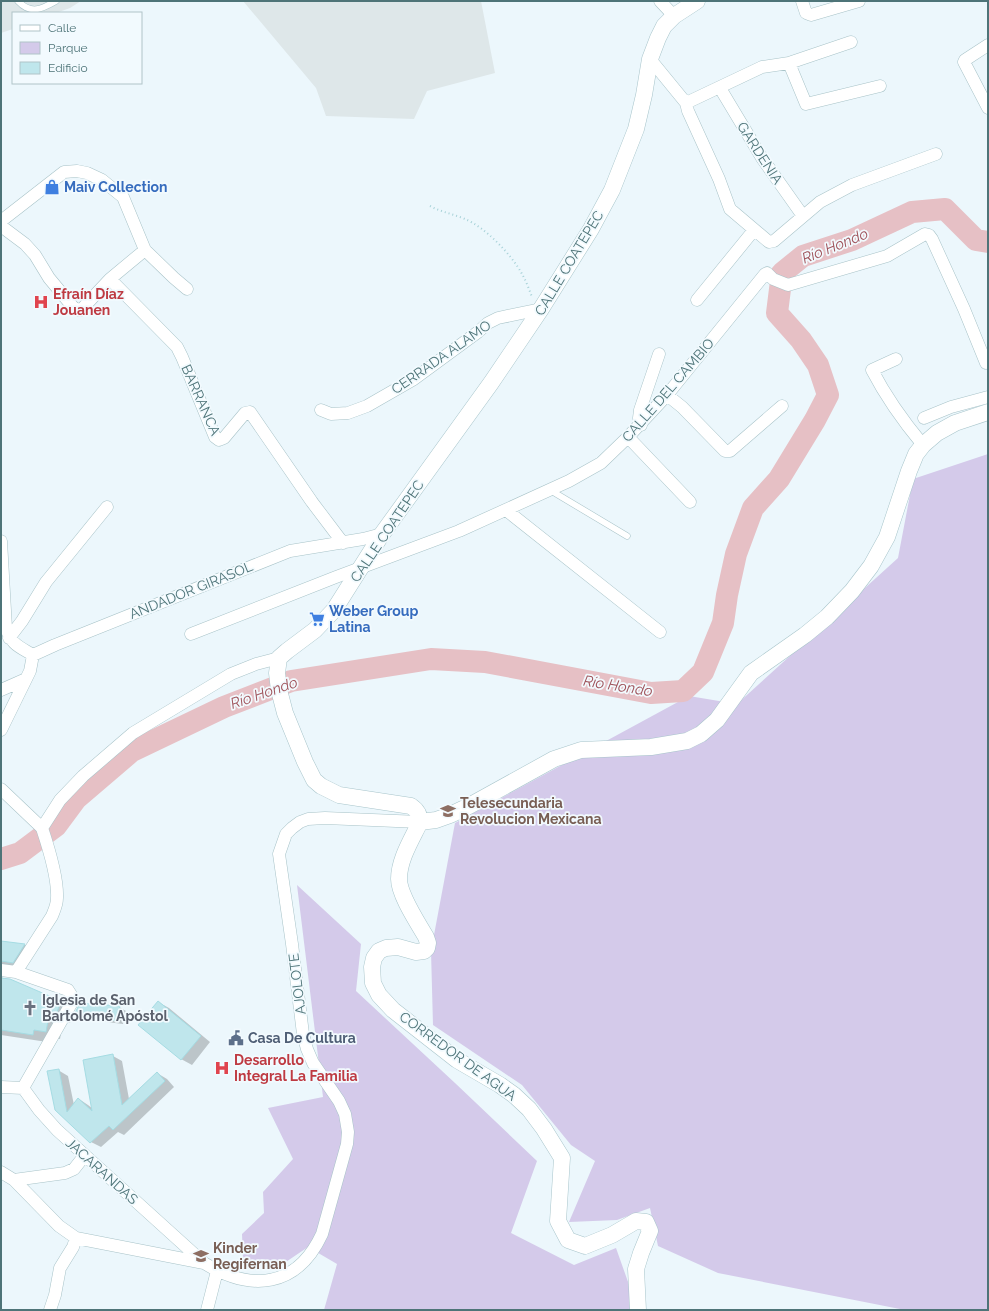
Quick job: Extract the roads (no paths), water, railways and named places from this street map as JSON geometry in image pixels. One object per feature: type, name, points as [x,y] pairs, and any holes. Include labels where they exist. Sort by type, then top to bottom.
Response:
[{"type":"main road","name":"CALLE COATEPEC","points":[[278,666],[286,651],[315,630],[334,610],[382,534],[491,383],[591,229],[612,190],[636,129],[650,59],[658,38],[664,26],[674,16],[697,1]]},
{"type":"main road","points":[[278,666],[279,690],[285,713],[314,780],[321,786],[339,795],[411,806],[418,812],[420,822],[436,820],[450,815],[554,759],[569,753],[581,750],[651,747],[687,741],[701,734],[717,720],[751,673],[805,635],[826,617],[852,591],[871,566],[887,537],[909,471],[916,454],[923,445],[937,433],[955,423],[988,412]]},
{"type":"main road","name":"CORREDOR DE AGUA","points":[[420,822],[404,856],[399,880],[402,893],[426,937],[428,943],[427,948],[424,951],[416,952],[398,947],[386,948],[379,951],[374,958],[372,968],[373,983],[379,995],[394,1010],[458,1060],[500,1084],[529,1109],[544,1129],[562,1158],[558,1221],[568,1240],[585,1246],[612,1235],[636,1221],[646,1222],[650,1231],[640,1253],[636,1269],[638,1310]]},
{"type":"street","points":[[660,1],[674,16]]},
{"type":"street","points":[[802,1],[806,13],[811,16],[859,1]]},
{"type":"street","points":[[686,103],[762,67],[789,63],[851,42]]},
{"type":"street","points":[[988,45],[964,62],[988,108]]},
{"type":"street","points":[[650,59],[686,103],[688,111],[719,179],[730,209],[769,242],[774,241],[820,202],[852,185],[936,154]]},
{"type":"street","points":[[789,63],[806,104],[880,86]]},
{"type":"street","name":"GARDENIA","points":[[720,88],[762,158],[803,216]]},
{"type":"street","points":[[1,221],[64,172],[77,171],[87,173],[102,180],[123,197],[145,250],[187,289]]},
{"type":"street","points":[[1,226],[11,232],[30,249],[49,278],[75,309],[81,310],[110,279],[145,250]]},
{"type":"street","points":[[696,300],[754,230]]},
{"type":"street","name":"CALLE DEL CAMBIO","points":[[191,634],[459,530],[569,481],[601,462],[641,425],[667,396],[765,274],[769,274],[773,279],[788,285],[887,256],[925,234],[929,235],[964,309],[986,363]]},
{"type":"street","name":"BARRANCA","points":[[110,279],[177,347],[215,437],[219,440],[224,438],[245,413],[250,412],[312,502],[343,543]]},
{"type":"street","name":"CERRADA ALAMO","points":[[321,410],[331,414],[348,413],[367,406],[414,379],[488,323],[498,318],[539,309]]},
{"type":"street","points":[[641,425],[639,418],[640,410],[659,354]]},
{"type":"street","points":[[896,359],[872,370],[883,390],[907,426],[923,445]]},
{"type":"street","points":[[667,396],[682,407],[725,451],[730,451],[782,406]]},
{"type":"street","points":[[924,418],[951,406],[988,397]]},
{"type":"street","points":[[628,437],[690,502]]},
{"type":"street","points":[[9,638],[22,621],[46,582],[107,507]]},
{"type":"street","points":[[506,510],[660,632]]},
{"type":"street","name":"ANDADOR GIRASOL","points":[[33,655],[290,551],[343,543],[382,534]]},
{"type":"street","points":[[1,541],[6,628],[9,638],[16,645],[33,655],[30,671],[1,730]]},
{"type":"street","name":"CALLE COATEPEC","points":[[43,831],[60,800],[83,776],[133,733],[231,674],[256,664],[278,666]]},
{"type":"street","points":[[1,690],[26,680]]},
{"type":"street","points":[[1,789],[43,831],[55,879],[57,898],[52,916],[16,972]]},
{"type":"street","name":"AJOLOTE","points":[[204,1263],[216,1271],[255,1281],[266,1280],[290,1273],[300,1266],[316,1247],[322,1234],[347,1144],[348,1132],[345,1114],[339,1100],[313,1063],[303,1034],[279,854],[286,834],[300,822],[316,818],[420,822]]},
{"type":"street","points":[[1,970],[16,972],[68,990],[72,999],[71,1004],[23,1088],[1,1087]]},
{"type":"street","name":"JACARANDAS","points":[[23,1088],[56,1130],[204,1263]]},
{"type":"street","points":[[14,1180],[65,1174],[74,1168],[85,1155]]},
{"type":"street","points":[[1,1172],[14,1180],[59,1226],[76,1238],[204,1263]]},
{"type":"street","points":[[50,1310],[55,1295],[60,1268],[73,1247],[76,1238]]},
{"type":"street","points":[[207,1310],[216,1271]]},
{"type":"lane","points":[[18,1],[26,8],[40,9],[56,1]]},
{"type":"lane","points":[[550,490],[627,536]]},
{"type":"waterway","name":"Río Hondo","points":[[1,859],[20,853],[56,826],[76,799],[132,751],[224,707],[291,681],[431,659],[485,662],[651,693],[683,691],[703,672],[723,623],[727,595],[736,554],[753,508],[779,479],[815,420],[828,395],[818,365],[801,340],[777,313],[782,273],[803,256],[852,240],[912,212],[945,209],[976,240],[988,242]]},
{"type":"place","name":"Maiv Collection","points":[[52,187]]},
{"type":"place","name":"Efraín Díaz Jouanen","points":[[41,302]]},
{"type":"place","name":"Weber Group Latina","points":[[317,619]]},
{"type":"place","name":"Telesecundaria Revolucion Mexicana","points":[[448,811]]},
{"type":"place","name":"Iglesia de San Bartolomé Apóstol","points":[[30,1008]]},
{"type":"place","name":"Casa De Cultura","points":[[236,1038]]},
{"type":"place","name":"Desarrollo Integral La Familia","points":[[222,1068]]},
{"type":"place","name":"Kinder Regifernan","points":[[201,1256]]}]
